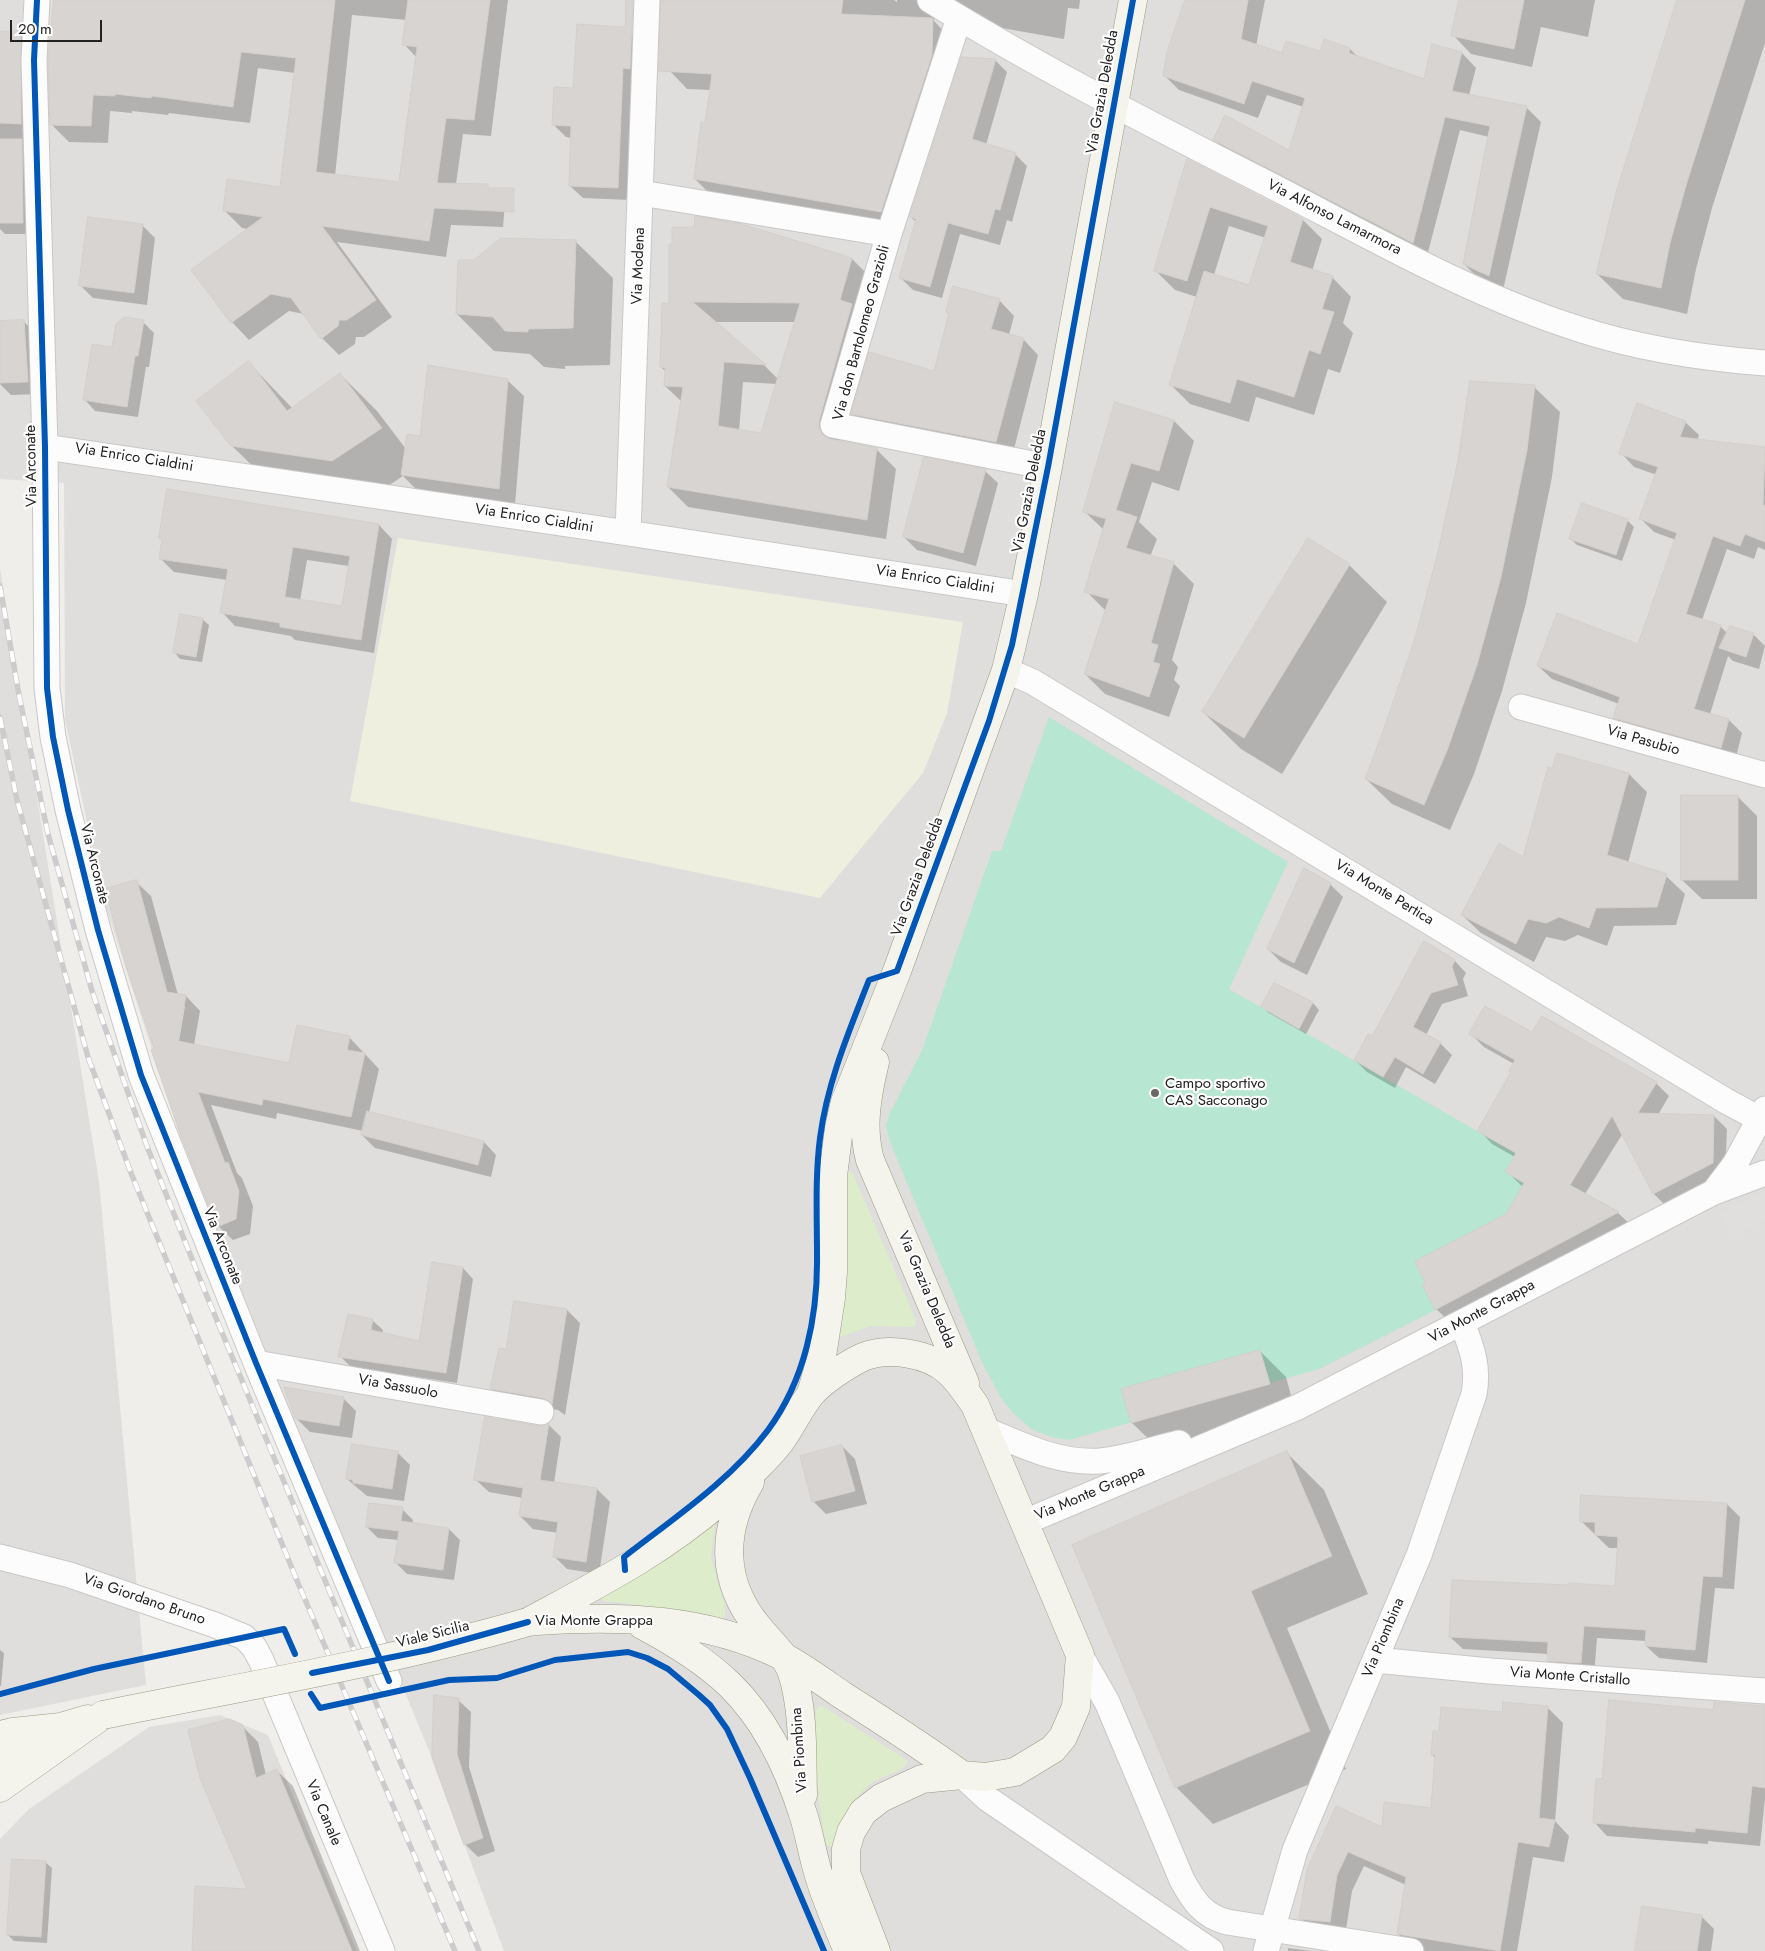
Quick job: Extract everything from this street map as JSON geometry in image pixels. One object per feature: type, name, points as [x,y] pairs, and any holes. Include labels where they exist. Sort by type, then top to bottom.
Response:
[{"type":"main road","name":"Via Grazia Deledda","points":[[811,1394],[822,1356],[831,1298],[834,1272],[833,1176],[839,1128],[845,1102],[897,971],[1006,670],[1024,594],[1133,0]]},
{"type":"main road","name":"Via Grazia Deledda","points":[[897,971],[868,1090],[866,1143],[876,1175],[975,1405]]},
{"type":"main road","name":"Via Monte Grappa","points":[[900,1352],[939,1364],[950,1373],[975,1405],[1026,1522],[1080,1655],[1076,1707],[1063,1738],[1053,1749],[1015,1772],[985,1777],[962,1775],[782,1656],[739,1640],[676,1624],[632,1619],[587,1618],[528,1622],[660,1549],[720,1501],[759,1465],[790,1427],[811,1394],[843,1368],[864,1357],[881,1353],[900,1352]]},
{"type":"main road","name":"Via Monte Grappa","points":[[759,1465],[734,1514],[728,1554],[733,1582],[744,1608],[782,1656]]},
{"type":"main road","name":"Via Piombina","points":[[632,1619],[698,1658],[743,1700],[774,1744],[804,1818],[820,1877],[848,1951]]},
{"type":"main road","name":"Viale Sicilia","points":[[61,1727],[104,1715],[420,1652],[528,1622]]},
{"type":"main road","name":"Via Piombina","points":[[782,1656],[792,1672],[802,1730],[804,1818]]},
{"type":"main road","points":[[0,1788],[104,1715]]},
{"type":"main road","points":[[4,1733],[61,1727]]},
{"type":"main road","points":[[0,1760],[36,1743],[61,1727]]},
{"type":"main road","points":[[876,1951],[846,1873],[846,1849],[851,1832],[863,1812],[881,1798],[922,1779],[962,1775]]},
{"type":"street","name":"Via Arconate","points":[[37,0],[34,60],[45,447],[46,688],[52,737],[82,873],[118,1002],[141,1075],[256,1363],[389,1681]]},
{"type":"street","name":"Via Modena","points":[[628,533],[647,0]]},
{"type":"street","name":"Via Alfonso Lamarmora","points":[[930,0],[1114,104],[1366,235],[1526,311],[1579,329],[1651,349],[1706,358],[1765,364]]},
{"type":"street","name":"Via don Bartolomeo Grazioli","points":[[960,18],[889,234],[833,425],[1048,467]]},
{"type":"street","name":"Via don Bartolomeo Grazioli","points":[[641,193],[889,234]]},
{"type":"street","name":"Via Enrico Cialdini","points":[[45,447],[628,533],[1024,594]]},
{"type":"street","name":"Via Monte Pertica","points":[[1006,670],[1034,682],[1726,1101],[1763,1116]]},
{"type":"street","name":"Via Pasubio","points":[[1521,707],[1765,775]]},
{"type":"street","name":"Via Monte Grappa","points":[[1714,1192],[1730,1173],[1763,1116]]},
{"type":"street","name":"Via Monte Grappa","points":[[1026,1522],[1334,1389],[1714,1192],[1765,1172]]},
{"type":"street","name":"Via Piombina","points":[[1269,1940],[1295,1850],[1426,1537],[1474,1394],[1477,1376],[1475,1358],[1462,1323]]},
{"type":"street","name":"Via Sassuolo","points":[[256,1363],[541,1412]]},
{"type":"street","name":"Via Monte Grappa","points":[[986,1430],[1050,1455],[1083,1461],[1099,1461],[1247,1427]]},
{"type":"street","name":"Via Giordano Bruno","points":[[0,1557],[70,1575],[236,1633],[244,1637],[254,1647],[266,1674]]},
{"type":"street","points":[[1080,1655],[1107,1702],[1182,1880],[1204,1911],[1218,1920],[1269,1940],[1411,1951]]},
{"type":"street","name":"Via Monte Cristallo","points":[[1375,1660],[1490,1671],[1765,1691]]},
{"type":"street","name":"Via Canale","points":[[266,1674],[382,1951]]},
{"type":"street","points":[[962,1775],[988,1799],[1211,1951]]},
{"type":"shaded area","points":[[0,0],[1765,0],[1765,1951],[504,1951],[432,1758],[280,1390],[179,1134],[103,898],[65,719],[64,483],[0,479]]},
{"type":"shaded area","points":[[0,568],[99,1181],[146,1685],[0,1715]]},
{"type":"shaded area","points":[[1765,1193],[1765,1221],[1732,1237],[1721,1214]]},
{"type":"shaded area","points":[[220,1715],[268,1735],[357,1951],[0,1951],[0,1839],[29,1809],[149,1727]]},
{"type":"green space","points":[[398,538],[963,622],[947,713],[923,773],[820,898],[350,801]]},
{"type":"green space","name":"Campo sportivo CAS Sacconago","points":[[1049,717],[1288,862],[1229,989],[1619,1212],[1428,1314],[1319,1369],[1069,1440],[1055,1438],[1033,1430],[1012,1412],[1001,1398],[982,1362],[892,1147],[886,1127],[889,1115],[923,1048],[992,851],[1001,851]]},
{"type":"green space","points":[[849,1171],[853,1174],[916,1320],[915,1327],[871,1326],[837,1338],[844,1173]]},
{"type":"green space","points":[[709,1518],[715,1523],[711,1558],[725,1605],[725,1616],[719,1621],[661,1608],[603,1601],[599,1594]]},
{"type":"green space","points":[[821,1705],[908,1761],[905,1766],[869,1785],[856,1798],[831,1847],[826,1845],[817,1778],[816,1710]]},
{"type":"building","points":[[54,0],[335,0],[316,172],[399,182],[417,47],[402,45],[408,0],[490,0],[474,120],[446,118],[437,183],[488,184],[488,188],[514,188],[514,212],[434,208],[429,241],[322,226],[376,300],[347,320],[339,320],[338,326],[321,339],[291,298],[271,294],[231,323],[191,270],[263,217],[223,211],[227,179],[280,187],[296,58],[241,52],[233,107],[152,96],[151,98],[115,94],[115,96],[93,95],[91,126],[50,125],[48,60]]},
{"type":"building","points":[[626,0],[633,0],[630,69],[623,68],[618,188],[569,186],[571,126],[552,125],[554,87],[573,88],[577,24],[625,27]]},
{"type":"building","points":[[661,0],[843,0],[841,14],[933,18],[932,55],[881,212],[694,179],[701,122],[705,123],[712,74],[659,71]]},
{"type":"building","points":[[1185,0],[1248,0],[1241,39],[1282,53],[1286,41],[1320,51],[1324,39],[1350,48],[1349,53],[1424,79],[1432,44],[1462,52],[1452,91],[1527,106],[1489,276],[1463,264],[1490,126],[1445,117],[1413,243],[1213,140],[1225,115],[1289,150],[1305,98],[1252,81],[1244,104],[1163,76],[1167,52]]},
{"type":"building","points":[[1459,0],[1524,0],[1514,49],[1451,36]]},
{"type":"building","points":[[1677,0],[1745,0],[1687,182],[1670,243],[1661,288],[1596,274],[1617,189]]},
{"type":"building","points":[[0,31],[21,31],[21,124],[0,123]]},
{"type":"building","points":[[962,57],[996,59],[972,139],[1016,153],[1000,210],[995,209],[988,234],[948,223],[930,287],[899,278],[916,219],[910,217]]},
{"type":"building","points":[[0,139],[22,139],[23,223],[0,223]]},
{"type":"building","points":[[1187,159],[1303,219],[1290,262],[1333,276],[1322,309],[1334,312],[1320,354],[1309,350],[1294,397],[1237,379],[1230,403],[1169,385],[1204,271],[1249,285],[1268,226],[1210,207],[1187,281],[1154,271]]},
{"type":"building","points":[[695,216],[742,224],[852,258],[840,300],[852,304],[819,421],[819,428],[823,435],[830,439],[877,448],[867,520],[667,487],[683,387],[664,386],[665,368],[660,367],[662,303],[669,304],[669,244],[672,244],[672,227],[694,227]],"holes":[[[693,302],[800,303],[761,433],[718,426],[724,362],[766,365]]]},
{"type":"building","points":[[88,217],[143,224],[134,293],[79,286]]},
{"type":"building","points":[[501,238],[576,240],[573,328],[528,329],[528,332],[505,331],[493,317],[456,314],[458,260],[474,260]]},
{"type":"building","points":[[953,286],[1000,299],[991,329],[1024,338],[996,442],[851,414],[869,352],[934,371],[949,313],[946,312]]},
{"type":"building","points":[[125,317],[144,320],[138,356],[135,356],[127,407],[83,400],[92,344],[112,347],[116,324]]},
{"type":"building","points":[[24,320],[28,382],[0,383],[0,321]]},
{"type":"building","points":[[249,361],[287,411],[340,373],[382,428],[332,461],[231,446],[196,401]]},
{"type":"building","points":[[428,365],[508,379],[499,489],[401,475],[407,434],[420,436]]},
{"type":"building","points":[[1470,381],[1535,385],[1527,450],[1501,577],[1477,665],[1448,748],[1424,805],[1365,779],[1415,638],[1438,552],[1458,461]]},
{"type":"building","points":[[1115,402],[1174,420],[1159,471],[1131,463],[1116,510],[1137,517],[1126,548],[1174,562],[1151,643],[1158,645],[1153,662],[1160,664],[1149,697],[1084,674],[1109,599],[1084,592],[1106,519],[1083,512]]},
{"type":"building","points":[[1637,403],[1686,421],[1680,437],[1765,447],[1763,505],[1765,506],[1765,542],[1745,534],[1740,546],[1713,536],[1686,614],[1721,625],[1694,709],[1729,719],[1721,748],[1613,718],[1620,697],[1537,666],[1557,613],[1638,644],[1677,533],[1639,519],[1658,467],[1619,454]]},
{"type":"building","points":[[924,457],[986,469],[963,553],[903,537]]},
{"type":"building","points":[[167,489],[379,524],[361,640],[280,627],[280,623],[220,613],[228,569],[159,559],[162,539],[159,538]],"holes":[[[293,547],[350,556],[342,606],[285,597]]]},
{"type":"building","points":[[1582,503],[1628,519],[1616,555],[1569,539]]},
{"type":"building","points":[[1308,538],[1350,564],[1244,738],[1202,712]]},
{"type":"building","points":[[180,614],[203,618],[196,657],[173,653]]},
{"type":"building","points":[[1730,626],[1754,633],[1746,657],[1719,648]]},
{"type":"building","points":[[1557,753],[1629,773],[1607,855],[1667,874],[1657,907],[1596,908],[1589,928],[1559,917],[1546,923],[1528,919],[1516,944],[1461,915],[1499,843],[1523,857],[1548,767],[1552,768]]},
{"type":"building","points":[[1681,795],[1738,795],[1738,880],[1681,880]]},
{"type":"building","points":[[1304,868],[1331,883],[1294,963],[1267,949]]},
{"type":"building","points":[[137,880],[167,992],[186,995],[178,1041],[289,1063],[297,1025],[350,1036],[347,1050],[365,1053],[351,1117],[263,1099],[262,1105],[198,1092],[225,1163],[228,1162],[239,1191],[236,1219],[217,1227],[180,1133],[151,1050],[154,1048],[127,969],[105,889]]},
{"type":"building","points":[[1424,941],[1455,960],[1452,967],[1458,985],[1431,993],[1413,1027],[1441,1042],[1423,1074],[1395,1057],[1383,1077],[1354,1060],[1368,1034],[1372,1036]]},
{"type":"building","points":[[1274,983],[1313,1002],[1299,1029],[1261,1007]]},
{"type":"building","points":[[1485,1006],[1532,1032],[1542,1016],[1657,1082],[1638,1113],[1714,1115],[1713,1163],[1653,1194],[1612,1116],[1570,1185],[1619,1212],[1435,1310],[1422,1285],[1425,1283],[1415,1261],[1506,1214],[1524,1183],[1505,1172],[1516,1153],[1477,1131],[1511,1072],[1509,1071],[1515,1060],[1469,1034]]},
{"type":"building","points":[[367,1111],[484,1141],[478,1165],[361,1135]]},
{"type":"building","points":[[432,1262],[463,1267],[446,1373],[338,1357],[348,1314],[373,1319],[371,1330],[419,1341]]},
{"type":"building","points":[[514,1301],[567,1309],[552,1404],[543,1398],[490,1389],[499,1348],[506,1349]]},
{"type":"building","points":[[1260,1350],[1270,1384],[1131,1423],[1121,1389]]},
{"type":"building","points":[[284,1387],[344,1397],[339,1426],[296,1419]]},
{"type":"building","points":[[485,1417],[539,1426],[549,1423],[540,1480],[597,1488],[586,1562],[553,1557],[558,1522],[519,1516],[523,1488],[474,1480]]},
{"type":"building","points":[[352,1444],[398,1451],[392,1489],[353,1483],[353,1480],[346,1479]]},
{"type":"building","points":[[842,1445],[855,1491],[812,1502],[800,1456]]},
{"type":"building","points":[[1287,1451],[1332,1556],[1251,1591],[1310,1731],[1175,1788],[1072,1545]]},
{"type":"building","points":[[1581,1495],[1727,1503],[1722,1577],[1703,1576],[1695,1650],[1645,1646],[1646,1630],[1584,1626],[1581,1663],[1547,1661],[1548,1642],[1449,1637],[1452,1580],[1615,1586],[1618,1537],[1595,1535],[1595,1522],[1580,1522]]},
{"type":"building","points":[[369,1503],[403,1507],[401,1521],[449,1528],[443,1570],[394,1563],[399,1531],[366,1527]]},
{"type":"building","points":[[434,1695],[459,1698],[457,1754],[483,1838],[464,1845],[432,1758]]},
{"type":"building","points":[[1609,1700],[1713,1710],[1714,1702],[1765,1706],[1765,1788],[1752,1786],[1747,1833],[1695,1828],[1695,1832],[1593,1823],[1596,1778],[1602,1779]]},
{"type":"building","points":[[1503,1702],[1548,1706],[1539,1818],[1555,1820],[1549,1847],[1518,1842],[1500,1951],[1397,1934],[1406,1877],[1348,1852],[1337,1875],[1330,1922],[1299,1919],[1307,1870],[1336,1806],[1382,1827],[1384,1802],[1431,1808],[1435,1755],[1431,1755],[1433,1731],[1439,1731],[1441,1707],[1502,1712]]},
{"type":"building","points":[[230,1719],[243,1725],[256,1778],[277,1769],[352,1951],[192,1951],[195,1886],[247,1889],[200,1778],[188,1730]]},
{"type":"building","points":[[12,1859],[46,1861],[41,1937],[7,1935]]},
{"type":"building","points":[[1642,1906],[1702,1915],[1697,1951],[1635,1951]]},
{"type":"railway","points":[[0,586],[19,695],[48,834],[92,991],[148,1149],[206,1294],[479,1951]]},
{"type":"railway","points":[[0,717],[17,800],[88,1057],[131,1173],[298,1583],[455,1951]]},
{"type":"cycle path","points":[[37,0],[34,60],[45,447],[47,688],[53,737],[68,810],[98,930],[141,1075],[256,1363],[389,1681]]},
{"type":"cycle path","points":[[625,1570],[624,1557],[719,1482],[753,1448],[781,1411],[800,1369],[807,1347],[815,1301],[817,1278],[817,1167],[823,1118],[828,1097],[833,1077],[869,980],[897,971],[989,721],[1012,645],[1048,467],[1133,0]]},
{"type":"cycle path","points":[[312,1673],[428,1650],[528,1622]]},
{"type":"cycle path","points":[[0,1694],[94,1669],[284,1629],[295,1654]]},
{"type":"cycle path","points":[[311,1694],[320,1708],[449,1680],[497,1678],[555,1660],[628,1652],[647,1658],[668,1669],[699,1695],[710,1705],[727,1729],[824,1951]]},
{"type":"place","name":"Campo sportivo CAS Sacconago","points":[[1155,1093]]}]
